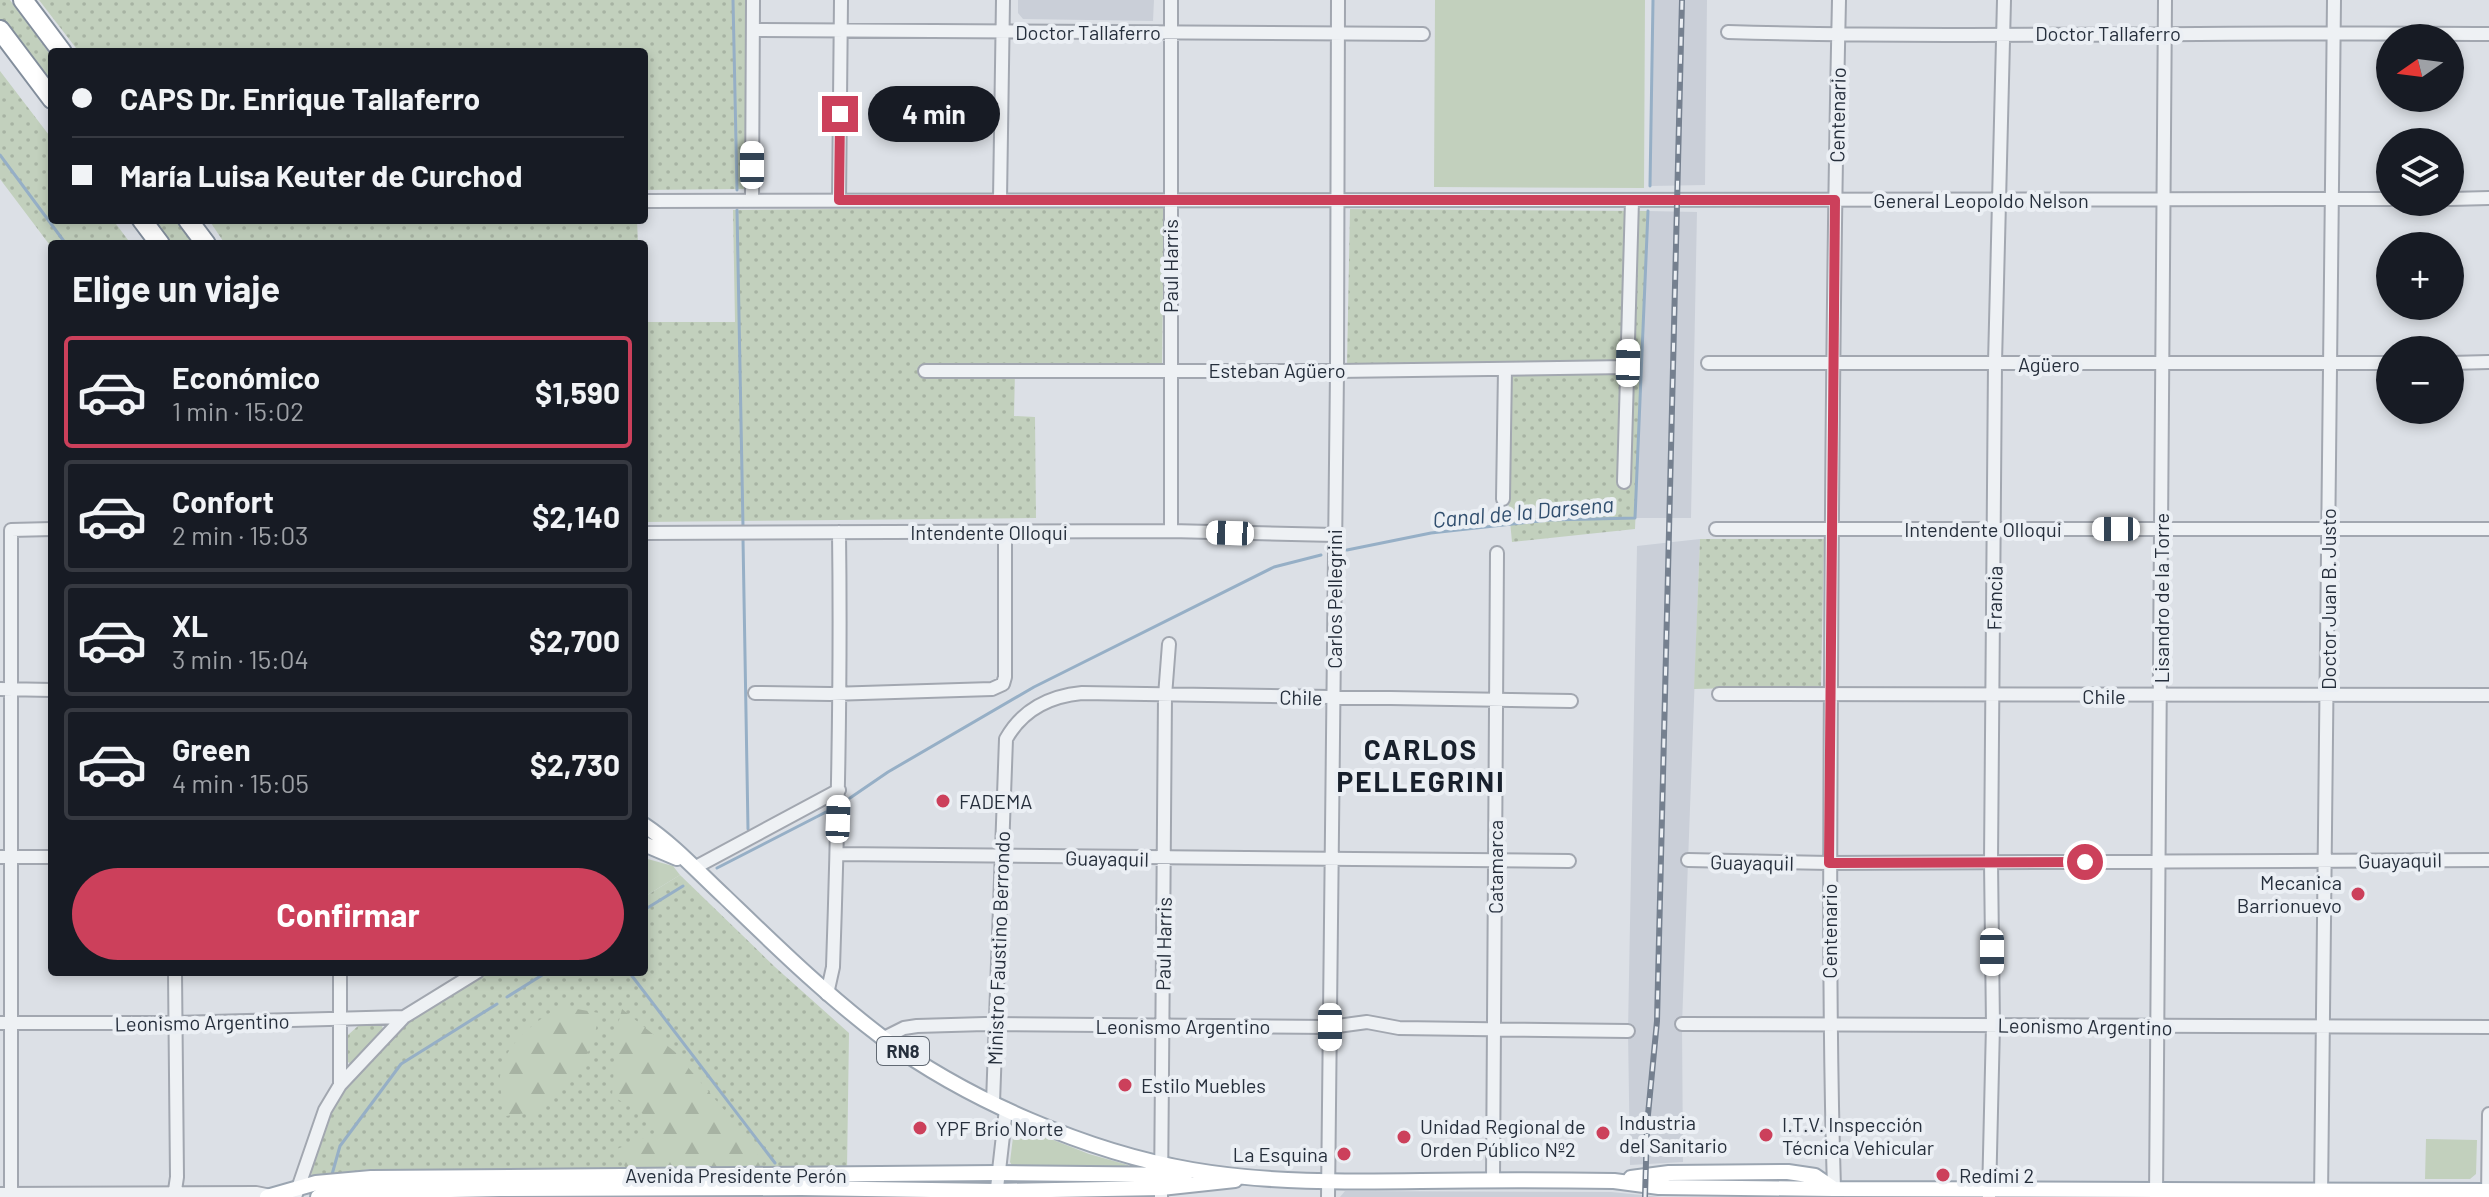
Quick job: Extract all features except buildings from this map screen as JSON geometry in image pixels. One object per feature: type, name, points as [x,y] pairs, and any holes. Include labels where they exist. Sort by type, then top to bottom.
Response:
[{"type":"highway","points":[[23,0],[59,48]]},
{"type":"highway","points":[[0,30],[48,94]]},
{"type":"main road","name":"RN8","points":[[648,828],[827,994],[925,1067],[1000,1106],[1116,1152],[1161,1181]]},
{"type":"main road","name":"RN8","points":[[648,846],[692,866]]},
{"type":"main road","name":"Avenida Presidente Perón","points":[[271,1197],[341,1190],[662,1187],[847,1182],[997,1173],[1161,1181],[1208,1172],[1329,1181],[1614,1181],[1659,1187],[1770,1187],[1834,1194],[2488,1193]]},
{"type":"main road","name":"Avenida Presidente Perón","points":[[1614,1181],[1669,1173],[1788,1172],[1815,1176],[1834,1194]]},
{"type":"main road","name":"Avenida Presidente Perón","points":[[847,1182],[996,1194],[1255,1177]]},
{"type":"main road","points":[[1770,1187],[1784,1197]]},
{"type":"main road","name":"Avenida Presidente Perón","points":[[318,1197],[341,1190]]},
{"type":"street","points":[[752,200],[753,0]]},
{"type":"street","points":[[839,200],[841,0]]},
{"type":"street","points":[[1000,199],[1003,0]]},
{"type":"street","name":"Paul Harris","points":[[1171,0],[1171,531]]},
{"type":"street","name":"Carlos Pellegrini","points":[[1328,1197],[1338,0]]},
{"type":"street","name":"Centenario","points":[[1834,1194],[1829,1024],[1829,863],[1839,0]]},
{"type":"street","name":"Francia","points":[[1989,1194],[1993,1025],[1991,862],[1995,363],[2004,0]]},
{"type":"street","name":"Lisandro de la Torre","points":[[2156,1195],[2165,0]]},
{"type":"street","name":"Doctor Juan B. Justo","points":[[2321,1194],[2334,0]]},
{"type":"street","name":"Doctor Tallaferro","points":[[753,30],[1423,34]]},
{"type":"street","name":"Doctor Tallaferro","points":[[1728,32],[1838,35],[2489,34]]},
{"type":"street","points":[[2464,199],[2489,198]]},
{"type":"street","name":"General Leopoldo Nelson","points":[[648,201],[2376,199]]},
{"type":"street","points":[[1624,482],[1632,200]]},
{"type":"street","points":[[2464,363],[2489,362]]},
{"type":"street","name":"Agüero","points":[[1708,363],[2376,363]]},
{"type":"street","name":"Esteban Agüero","points":[[925,371],[1628,367]]},
{"type":"street","points":[[1503,499],[1505,369]]},
{"type":"street","points":[[48,529],[11,530],[5,690],[7,1195],[256,1193],[271,1197]]},
{"type":"street","name":"Intendente Olloqui","points":[[1716,529],[2489,529]]},
{"type":"street","name":"Intendente Olloqui","points":[[648,533],[1171,531],[1335,535]]},
{"type":"street","points":[[827,994],[833,967],[839,790],[839,532]]},
{"type":"street","points":[[755,693],[841,694],[992,689],[1003,684],[1005,533]]},
{"type":"street","name":"Catamarca","points":[[1493,1180],[1497,553]]},
{"type":"street","name":"Paul Harris","points":[[1161,1181],[1165,696],[1169,644]]},
{"type":"street","points":[[5,690],[48,690]]},
{"type":"street","name":"Chile","points":[[1719,694],[2489,695]]},
{"type":"street","name":"Chile","points":[[1034,709],[1051,698],[1065,695],[1571,701]]},
{"type":"street","name":"Ministro Faustino Berrondo","points":[[996,1194],[1000,1106],[994,1024],[1006,739],[1020,718],[1034,709]]},
{"type":"street","points":[[692,866],[839,790]]},
{"type":"street","name":"Guayaquil","points":[[837,854],[1569,861]]},
{"type":"street","points":[[6,857],[48,857]]},
{"type":"street","name":"Guayaquil","points":[[1688,860],[1829,863],[2489,860]]},
{"type":"street","points":[[174,1195],[177,1177],[175,976]]},
{"type":"street","points":[[340,976],[340,1085]]},
{"type":"street","points":[[297,1192],[325,1110],[340,1085],[404,1017],[471,976]]},
{"type":"street","name":"Leonismo Argentino","points":[[6,1023],[175,1023],[404,1017]]},
{"type":"street","name":"Leonismo Argentino","points":[[884,1038],[904,1028],[917,1026],[994,1024],[1330,1027],[1367,1022],[1399,1028],[1628,1031]]},
{"type":"street","name":"Leonismo Argentino","points":[[1682,1024],[2489,1027]]},
{"type":"street","points":[[2488,1193],[2489,1114]]},
{"type":"shaded area","points":[[1018,0],[1154,0],[1153,21],[1023,19],[1018,13]]},
{"type":"shaded area","points":[[1653,0],[1707,0],[1705,185],[1650,186]]},
{"type":"shaded area","points":[[1648,211],[1697,212],[1691,518],[1635,518]]},
{"type":"shaded area","points":[[1700,539],[1682,1024],[1683,1162],[1630,1165],[1628,1031],[1637,546]]},
{"type":"shaded area","points":[[1345,1191],[1611,1192],[1662,1197],[1340,1197]]},
{"type":"green space","points":[[0,0],[10,0],[48,52],[48,87],[0,22]]},
{"type":"green space","points":[[39,0],[747,0],[744,189],[648,190],[648,48],[76,48]]},
{"type":"green space","points":[[1435,0],[1645,0],[1644,188],[1434,187]]},
{"type":"green space","points":[[0,71],[48,134],[48,224],[116,224],[128,240],[48,240],[48,243],[0,179]]},
{"type":"green space","points":[[1164,206],[1162,369],[1015,371],[1014,416],[1035,417],[1036,518],[648,522],[648,322],[735,322],[733,210]]},
{"type":"green space","points":[[1350,209],[1648,211],[1635,529],[1512,542],[1508,500],[1511,362],[1347,365]]},
{"type":"green space","points":[[151,224],[178,224],[190,240],[163,240]]},
{"type":"green space","points":[[212,224],[637,224],[638,240],[222,240]]},
{"type":"green space","points":[[1700,539],[1824,539],[1821,686],[1694,689]]},
{"type":"green space","points":[[648,859],[673,866],[680,875],[648,895]]},
{"type":"green space","points":[[680,875],[849,1033],[847,1169],[370,1169],[311,1177],[315,1148],[328,1114],[344,1089],[408,1021],[455,991],[480,976],[648,976],[648,895]]},
{"type":"green space","points":[[560,1006],[599,1013],[593,1044],[568,1084],[533,1112],[506,1116],[500,1082],[507,1054],[522,1035]]},
{"type":"green space","points":[[622,1009],[675,1052],[754,1145],[762,1165],[746,1169],[626,1169],[617,1149],[658,1132],[655,1121],[612,1096],[617,1028]]},
{"type":"green space","points":[[382,1025],[383,1030],[353,1065],[346,1061],[348,1035],[358,1026]]},
{"type":"green space","points":[[1018,1126],[1089,1154],[1128,1165],[1130,1169],[1014,1169],[1010,1162],[1014,1129]]},
{"type":"green space","points":[[2426,1139],[2477,1140],[2476,1174],[2470,1179],[2425,1179]]},
{"type":"waterway","points":[[733,0],[737,190]]},
{"type":"waterway","points":[[1650,186],[1653,0]]},
{"type":"waterway","points":[[0,155],[48,220]]},
{"type":"waterway","points":[[737,210],[743,527]]},
{"type":"waterway","name":"Canal de la Darsena","points":[[1347,550],[1431,533],[1549,520],[1635,518],[1648,211]]},
{"type":"waterway","points":[[51,224],[63,240]]},
{"type":"waterway","points":[[743,539],[748,829]]},
{"type":"waterway","name":"Canal de la Darsena","points":[[850,798],[888,772],[1034,687],[1274,567],[1321,555]]},
{"type":"waterway","name":"Canal de la Darsena","points":[[717,868],[826,812]]},
{"type":"waterway","name":"Canal de la Darsena","points":[[648,908],[683,886]]},
{"type":"waterway","name":"Canal de la Darsena","points":[[507,997],[541,976]]},
{"type":"waterway","points":[[632,976],[775,1163]]},
{"type":"waterway","name":"Canal de la Darsena","points":[[331,1178],[340,1146],[401,1064],[497,1004]]},
{"type":"railway","points":[[1645,1197],[1647,1125],[1657,1021],[1682,0]]},
{"type":"place","name":"FADEMA","points":[[943,801]]},
{"type":"place","name":"Mecanica Barrionuevo","points":[[2358,894]]},
{"type":"place","name":"Estilo Muebles","points":[[1125,1085]]},
{"type":"place","name":"YPF Brio Norte","points":[[920,1128]]},
{"type":"place","name":"Industria del Sanitario","points":[[1603,1133]]},
{"type":"place","name":"I.T.V. Inspección Técnica Vehicular","points":[[1766,1135]]},
{"type":"place","name":"Unidad Regional de Orden Público Nº2","points":[[1404,1137]]},
{"type":"place","name":"La Esquina","points":[[1344,1154]]},
{"type":"place","name":"Redimi 2","points":[[1943,1175]]},
{"type":"district","name":"CARLOS PELLEGRINI","points":[[1421,765]]},
{"type":"route","points":[[840,114],[839,200],[1835,200],[1829,863],[2085,862]]}]
